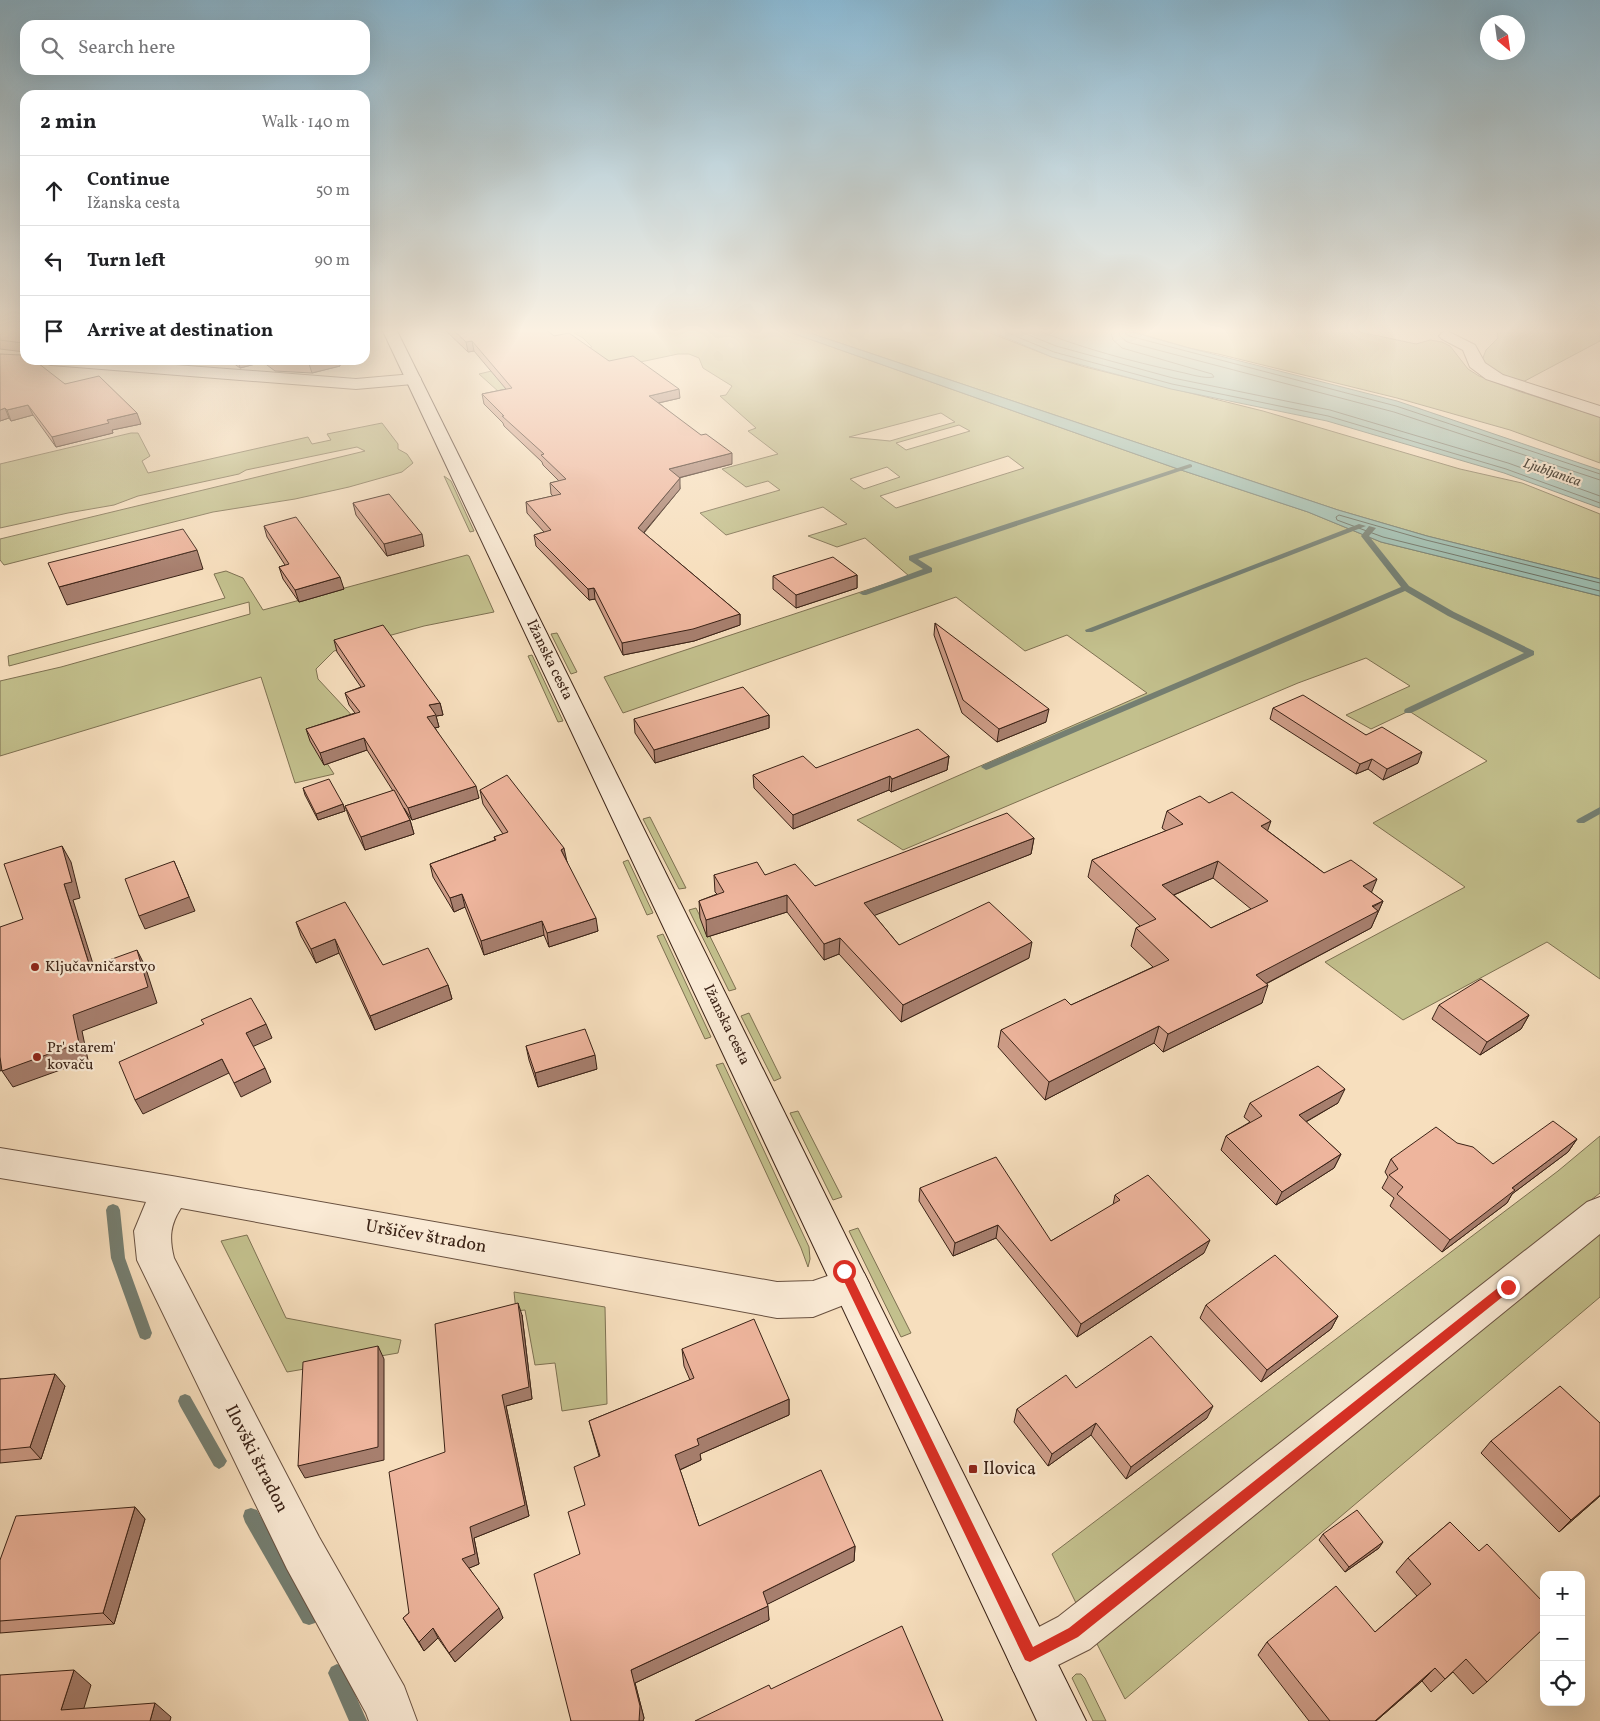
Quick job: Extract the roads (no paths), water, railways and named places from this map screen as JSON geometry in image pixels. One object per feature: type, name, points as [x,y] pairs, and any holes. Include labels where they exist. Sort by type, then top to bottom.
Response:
[{"type":"street","name":"Ižanska cesta","points":[[427,409],[1062,1721]]},
{"type":"street","name":"Uršičev štradon","points":[[0,1163],[172,1191],[777,1300],[813,1299],[851,1285]]},
{"type":"street","name":"Ilovški štradon","points":[[172,1191],[156,1216],[151,1237],[156,1260],[303,1553],[387,1703],[393,1721]]},
{"type":"street","points":[[1030,1656],[1074,1633],[1600,1213]]},
{"type":"water","points":[[1009,409],[1038,409],[1338,510],[1427,536],[1600,579],[1600,596],[1381,542],[1308,512],[1178,469]]},
{"type":"water","name":"Ljubljanica","points":[[1270,409],[1421,409],[1600,470],[1600,508],[1504,473],[1327,421]]},
{"type":"waterway","points":[[863,593],[929,570],[912,558],[1190,466]]},
{"type":"waterway","points":[[1089,630],[1362,526]]},
{"type":"waterway","points":[[1372,528],[1365,536],[1406,588]]},
{"type":"waterway","points":[[986,767],[1406,588]]},
{"type":"waterway","points":[[1406,588],[1451,614],[1531,653],[1408,711]]},
{"type":"waterway","points":[[1581,821],[1600,810]]},
{"type":"waterway","points":[[113,1210],[118,1258],[145,1333]]},
{"type":"waterway","points":[[185,1401],[219,1461]]},
{"type":"waterway","points":[[251,1516],[309,1617]]},
{"type":"waterway","points":[[337,1673],[358,1721]]},
{"type":"place","name":"Ključavničarstvo","points":[[35,967]]},
{"type":"place","name":"Pr' starem' kovaču","points":[[37,1057]]},
{"type":"place","name":"Ilovica","points":[[973,1469]]}]
